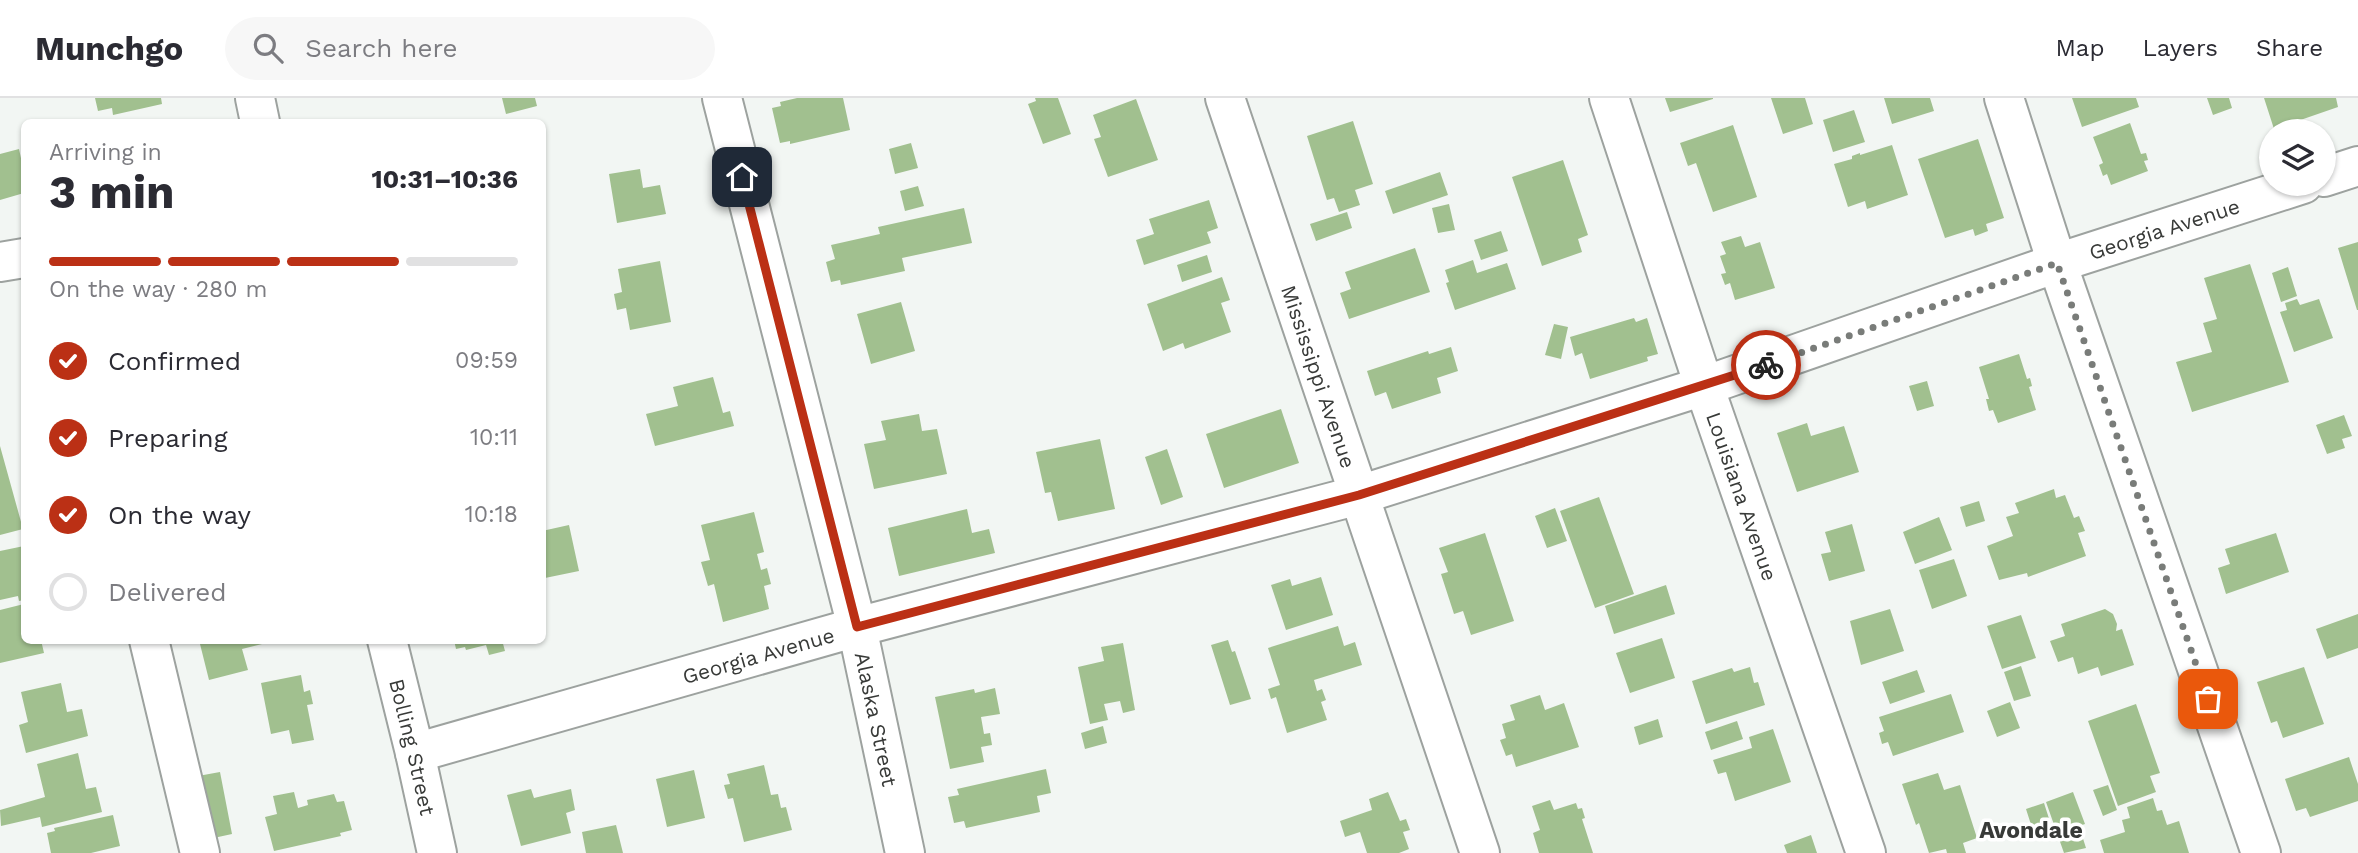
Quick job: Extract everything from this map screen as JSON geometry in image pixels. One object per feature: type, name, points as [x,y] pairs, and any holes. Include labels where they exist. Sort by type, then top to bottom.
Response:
[{"type":"street","points":[[255,98],[259,119]]},
{"type":"street","name":"Alaska Street","points":[[722,98],[857,627],[905,853]]},
{"type":"street","name":"Mississippi Avenue","points":[[1225,98],[1480,853]]},
{"type":"street","name":"Louisiana Avenue","points":[[1609,98],[1704,386],[1866,853]]},
{"type":"street","points":[[2004,98],[2057,263],[2261,853]]},
{"type":"street","points":[[2336,173],[2358,166]]},
{"type":"street","name":"Georgia Avenue","points":[[415,753],[857,627],[1359,495],[1704,386],[2057,263],[2266,196]]},
{"type":"street","points":[[0,262],[21,258]]},
{"type":"street","points":[[150,644],[200,853]]},
{"type":"street","name":"Bolling Street","points":[[388,644],[437,853]]},
{"type":"building","points":[[95,98],[161,98],[162,104],[113,115],[112,108],[98,111]]},
{"type":"building","points":[[502,98],[535,98],[537,106],[506,114]]},
{"type":"building","points":[[797,98],[843,98],[850,130],[790,144],[790,141],[780,143],[772,108],[781,106],[780,102]]},
{"type":"building","points":[[1035,98],[1058,98],[1071,134],[1043,144],[1028,104],[1036,101]]},
{"type":"building","points":[[1665,98],[1713,98],[1713,99],[1670,112]]},
{"type":"building","points":[[1771,98],[1805,98],[1813,124],[1783,134]]},
{"type":"building","points":[[1884,98],[1930,98],[1934,111],[1892,124]]},
{"type":"building","points":[[2072,98],[2136,98],[2139,107],[2082,127]]},
{"type":"building","points":[[2207,98],[2229,98],[2232,108],[2213,115]]},
{"type":"building","points":[[2264,98],[2336,98],[2338,107],[2303,119],[2271,119]]},
{"type":"building","points":[[1136,99],[1158,160],[1108,177],[1094,139],[1101,137],[1093,115]]},
{"type":"building","points":[[1854,110],[1865,142],[1833,152],[1823,120]]},
{"type":"building","points":[[1353,121],[1373,184],[1355,190],[1360,205],[1339,212],[1334,198],[1327,200],[1307,136]]},
{"type":"building","points":[[2130,123],[2141,154],[2146,153],[2148,160],[2144,161],[2148,171],[2111,185],[2107,174],[2103,176],[2099,165],[2103,163],[2093,137]]},
{"type":"building","points":[[1733,125],[1757,197],[1713,212],[1696,163],[1688,166],[1680,143]]},
{"type":"building","points":[[1978,139],[2004,218],[1986,224],[1988,231],[1975,236],[1973,229],[1945,238],[1918,159]]},
{"type":"building","points":[[911,143],[918,168],[895,174],[889,149]]},
{"type":"building","points":[[1892,145],[1908,195],[1867,209],[1865,201],[1848,207],[1834,164],[1852,159],[1852,156],[1860,153]]},
{"type":"building","points":[[19,149],[21,194],[0,200],[0,154]]},
{"type":"building","points":[[1563,160],[1588,235],[1578,239],[1582,252],[1542,266],[1512,177]]},
{"type":"building","points":[[640,169],[643,188],[660,185],[666,214],[617,223],[609,174]]},
{"type":"building","points":[[1440,172],[1448,195],[1393,214],[1385,191]]},
{"type":"building","points":[[918,186],[924,206],[905,211],[900,191]]},
{"type":"building","points":[[1209,200],[1218,228],[1207,232],[1211,243],[1144,265],[1136,240],[1154,234],[1149,219]]},
{"type":"building","points":[[1449,204],[1455,230],[1438,233],[1432,208]]},
{"type":"building","points":[[964,208],[972,243],[902,258],[905,271],[841,285],[840,280],[831,282],[826,262],[835,259],[831,245],[880,234],[878,227]]},
{"type":"building","points":[[1347,212],[1352,228],[1316,241],[1310,224]]},
{"type":"building","points":[[1501,231],[1508,251],[1481,260],[1474,240]]},
{"type":"building","points":[[1741,236],[1745,247],[1760,242],[1775,288],[1735,300],[1730,283],[1725,285],[1721,274],[1726,273],[1720,256],[1726,254],[1721,242]]},
{"type":"building","points":[[2358,242],[2358,310],[2357,310],[2338,248]]},
{"type":"building","points":[[1415,248],[1430,292],[1349,319],[1340,293],[1351,289],[1345,272]]},
{"type":"building","points":[[1207,255],[1212,272],[1182,282],[1177,265]]},
{"type":"building","points":[[1473,260],[1477,273],[1507,263],[1516,289],[1455,310],[1446,283],[1449,282],[1445,270]]},
{"type":"building","points":[[660,261],[671,322],[630,330],[626,308],[617,310],[614,294],[622,292],[618,269]]},
{"type":"building","points":[[2250,264],[2289,382],[2192,412],[2176,362],[2212,352],[2203,323],[2217,319],[2204,278]]},
{"type":"building","points":[[2288,267],[2297,296],[2281,302],[2272,273]]},
{"type":"building","points":[[1222,277],[1230,300],[1221,303],[1231,332],[1185,349],[1183,343],[1163,351],[1147,304]]},
{"type":"building","points":[[2297,299],[2300,305],[2319,299],[2333,338],[2294,352],[2280,312],[2287,310],[2285,303]]},
{"type":"building","points":[[901,302],[915,351],[871,364],[857,314]]},
{"type":"building","points":[[1634,318],[1636,322],[1647,318],[1658,354],[1647,357],[1648,361],[1590,379],[1582,353],[1575,356],[1570,337]]},
{"type":"building","points":[[1554,324],[1568,327],[1561,359],[1545,355]]},
{"type":"building","points":[[1451,347],[1458,371],[1437,378],[1441,393],[1392,409],[1386,392],[1375,396],[1367,371],[1428,351],[1429,354]]},
{"type":"building","points":[[2019,354],[2027,379],[2030,378],[2032,386],[2029,387],[2036,410],[1998,423],[1993,410],[1989,411],[1986,399],[1989,399],[1979,367]]},
{"type":"building","points":[[713,377],[723,413],[730,411],[734,426],[655,446],[646,414],[678,406],[673,387]]},
{"type":"building","points":[[1927,381],[1934,406],[1917,411],[1909,386]]},
{"type":"building","points":[[1281,409],[1299,463],[1224,488],[1206,434]]},
{"type":"building","points":[[919,414],[922,431],[937,429],[947,474],[874,489],[864,444],[886,440],[881,421]]},
{"type":"building","points":[[2344,415],[2352,436],[2342,439],[2345,448],[2327,454],[2316,425]]},
{"type":"building","points":[[1807,423],[1811,436],[1844,426],[1859,472],[1797,492],[1777,433]]},
{"type":"building","points":[[1100,439],[1115,509],[1058,521],[1051,492],[1045,493],[1036,452]]},
{"type":"building","points":[[0,446],[21,530],[0,535]]},
{"type":"building","points":[[1167,449],[1183,497],[1161,505],[1145,457]]},
{"type":"building","points":[[2054,489],[2056,498],[2065,495],[2074,518],[2079,516],[2085,531],[2078,533],[2086,556],[2028,577],[2027,573],[1999,580],[1987,546],[2013,536],[2006,517],[2019,513],[2015,503]]},
{"type":"building","points":[[1599,497],[1634,594],[1595,608],[1560,511]]},
{"type":"building","points":[[1979,501],[1985,521],[1966,527],[1960,507]]},
{"type":"building","points":[[1555,508],[1567,541],[1547,548],[1535,516]]},
{"type":"building","points":[[967,509],[972,533],[989,529],[995,553],[899,576],[888,528]]},
{"type":"building","points":[[754,512],[764,552],[757,554],[761,570],[767,568],[771,584],[764,586],[769,609],[723,622],[714,584],[708,586],[701,562],[710,560],[701,525]]},
{"type":"building","points":[[1939,517],[1952,550],[1915,564],[1903,532]]},
{"type":"building","points":[[1852,524],[1865,571],[1829,581],[1821,554],[1831,552],[1825,532]]},
{"type":"building","points":[[569,525],[579,571],[546,578],[546,530]]},
{"type":"building","points":[[1485,533],[1514,621],[1471,635],[1463,611],[1454,614],[1441,574],[1448,572],[1439,548]]},
{"type":"building","points":[[2276,533],[2289,572],[2226,594],[2218,568],[2230,564],[2225,549]]},
{"type":"building","points":[[21,547],[21,601],[18,596],[0,600],[0,551]]},
{"type":"building","points":[[1954,559],[1967,596],[1932,609],[1919,570]]},
{"type":"building","points":[[1321,577],[1333,615],[1286,630],[1271,585],[1290,579],[1292,586]]},
{"type":"building","points":[[1666,585],[1675,614],[1614,634],[1605,606]]},
{"type":"building","points":[[21,605],[21,644],[42,644],[44,653],[0,663],[0,610]]},
{"type":"building","points":[[1890,609],[1904,651],[1861,665],[1850,621]]},
{"type":"building","points":[[2105,609],[2113,614],[2117,624],[2116,631],[2122,629],[2134,665],[2101,676],[2098,667],[2078,674],[2073,657],[2058,662],[2050,641],[2065,636],[2061,624]]},
{"type":"building","points":[[2358,614],[2358,648],[2327,659],[2316,629]]},
{"type":"building","points":[[2021,615],[2036,658],[2002,669],[1987,626]]},
{"type":"building","points":[[1338,626],[1344,646],[1355,642],[1362,665],[1314,680],[1317,691],[1322,689],[1326,700],[1321,702],[1327,720],[1287,733],[1276,697],[1271,699],[1268,689],[1280,685],[1268,648]]},
{"type":"building","points":[[1662,638],[1675,678],[1630,693],[1616,653]]},
{"type":"building","points":[[1228,640],[1232,652],[1235,651],[1251,699],[1230,705],[1211,645]]},
{"type":"building","points":[[1123,643],[1135,710],[1123,713],[1120,701],[1104,704],[1108,720],[1090,724],[1078,667],[1104,661],[1101,647]]},
{"type":"building","points":[[200,644],[262,644],[242,649],[248,670],[209,680]]},
{"type":"building","points":[[455,644],[503,644],[505,651],[489,655],[486,645],[466,650],[465,647],[456,649]]},
{"type":"building","points":[[2021,666],[2031,696],[2014,701],[2004,672]]},
{"type":"building","points":[[1750,667],[1754,683],[1758,682],[1765,705],[1706,724],[1692,681],[1732,668],[1734,672]]},
{"type":"building","points":[[2304,667],[2324,724],[2283,738],[2277,721],[2271,723],[2257,682]]},
{"type":"building","points":[[1917,670],[1925,692],[1890,704],[1882,682]]},
{"type":"building","points":[[301,675],[304,692],[310,690],[313,704],[307,705],[314,740],[292,744],[289,730],[271,734],[261,683]]},
{"type":"building","points":[[61,683],[67,712],[82,709],[88,736],[26,753],[19,725],[28,722],[21,692]]},
{"type":"building","points":[[995,688],[1000,714],[981,717],[984,734],[990,733],[992,745],[981,747],[984,762],[950,769],[935,697],[974,689],[975,693]]},
{"type":"building","points":[[1951,694],[1964,732],[1893,756],[1888,742],[1882,744],[1879,733],[1884,731],[1879,717]]},
{"type":"building","points":[[1540,695],[1545,710],[1564,703],[1579,747],[1516,767],[1512,754],[1506,756],[1500,740],[1506,738],[1502,724],[1515,720],[1510,705]]},
{"type":"building","points":[[2010,702],[2020,728],[1997,737],[1987,711]]},
{"type":"building","points":[[2136,704],[2160,773],[2150,776],[2156,792],[2118,806],[2088,721]]},
{"type":"building","points":[[1658,719],[1663,737],[1639,745],[1634,727]]},
{"type":"building","points":[[1737,721],[1743,739],[1711,750],[1705,732]]},
{"type":"building","points":[[1103,726],[1107,743],[1085,749],[1081,733]]},
{"type":"building","points":[[1773,729],[1791,782],[1735,801],[1726,772],[1718,774],[1713,760],[1752,748],[1749,737]]},
{"type":"building","points":[[78,753],[86,789],[96,787],[102,812],[42,827],[40,817],[1,826],[0,810],[45,797],[37,764]]},
{"type":"building","points":[[2349,757],[2358,784],[2358,801],[2310,817],[2306,808],[2296,811],[2285,779]]},
{"type":"building","points":[[764,765],[771,795],[778,794],[781,808],[786,807],[792,830],[744,842],[733,798],[728,799],[724,785],[730,784],[727,774]]},
{"type":"building","points":[[1046,769],[1051,793],[1037,796],[1040,812],[966,828],[964,821],[954,823],[948,797],[959,795],[957,789]]},
{"type":"building","points":[[694,770],[705,818],[667,827],[656,779]]},
{"type":"building","points":[[220,772],[232,834],[209,839],[198,776]]},
{"type":"building","points":[[1938,773],[1944,790],[1960,785],[1977,838],[1963,843],[1966,853],[1947,853],[1946,849],[1929,853],[1919,823],[1916,825],[1902,784]]},
{"type":"building","points":[[2108,785],[2117,810],[2103,816],[2093,790]]},
{"type":"building","points":[[531,789],[534,798],[571,789],[575,810],[566,813],[571,833],[521,846],[507,795]]},
{"type":"building","points":[[294,792],[298,808],[308,805],[307,800],[334,794],[337,802],[344,801],[352,830],[340,833],[341,836],[274,851],[265,817],[277,814],[273,796]]},
{"type":"building","points":[[1388,792],[1400,821],[1406,819],[1410,830],[1403,832],[1409,849],[1399,853],[1367,853],[1360,832],[1345,837],[1340,821],[1372,810],[1369,799]]},
{"type":"building","points":[[2073,792],[2085,824],[2079,826],[2086,848],[2064,853],[2046,802]]},
{"type":"building","points":[[2153,798],[2157,811],[2162,810],[2167,825],[2179,821],[2189,853],[2104,853],[2100,840],[2125,832],[2122,820],[2130,818],[2127,807]]},
{"type":"building","points":[[1550,800],[1554,810],[1576,803],[1578,809],[1582,808],[1585,818],[1582,819],[1593,853],[1539,853],[1533,833],[1540,830],[1532,806]]},
{"type":"building","points":[[2044,803],[2053,831],[2035,837],[2026,809]]},
{"type":"building","points":[[113,815],[120,846],[91,853],[51,853],[47,833],[55,831],[54,828]]},
{"type":"building","points":[[616,825],[623,853],[586,853],[582,832]]},
{"type":"building","points":[[1811,835],[1817,853],[1787,853],[1784,845]]},
{"type":"way so far","points":[[1766,365],[2057,263],[2208,699]]},
{"type":"district","name":"Avondale","points":[[2031,830]]},
{"type":"route","points":[[742,177],[857,627],[1359,495],[1766,365]]}]
